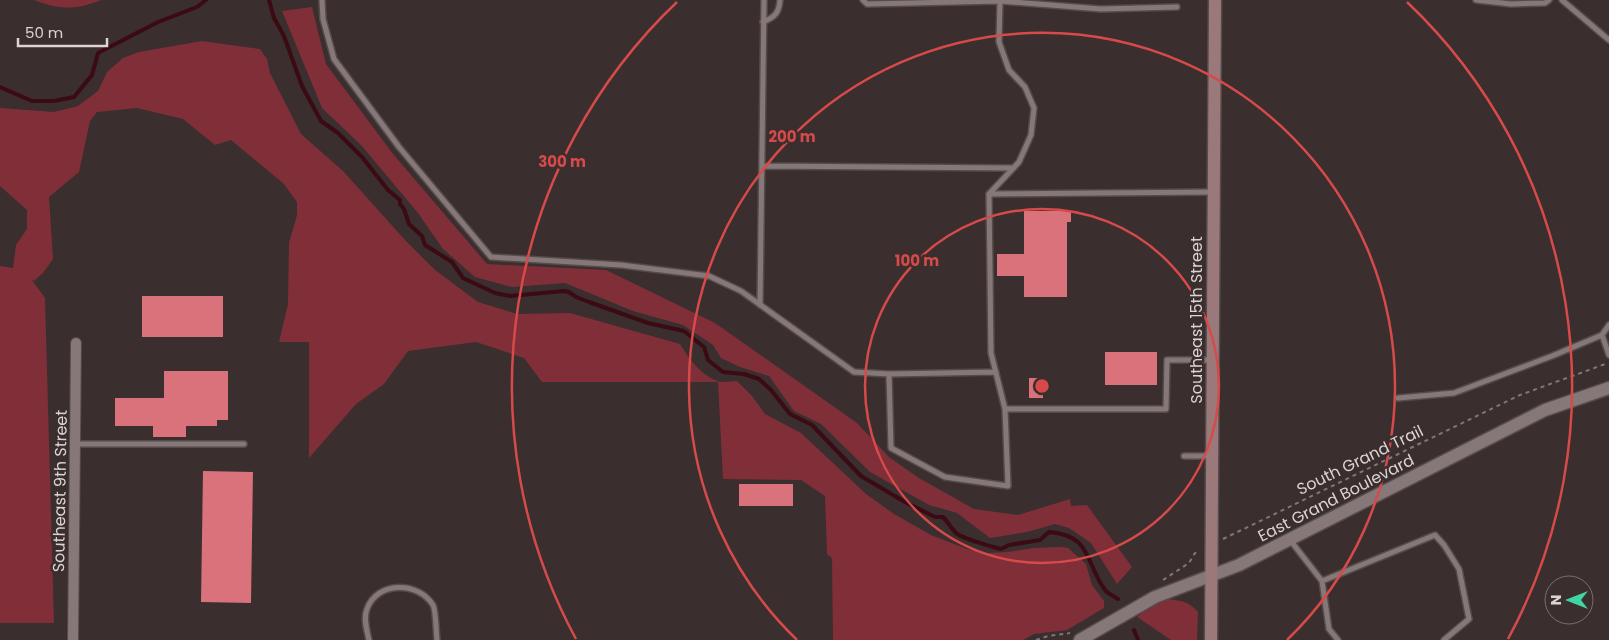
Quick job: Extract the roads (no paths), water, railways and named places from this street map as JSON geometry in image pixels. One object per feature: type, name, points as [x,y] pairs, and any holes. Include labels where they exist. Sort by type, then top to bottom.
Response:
[{"type":"main road","name":"Southeast 15th Street","points":[[1211,640],[1216,0]]},
{"type":"street","name":"Southeast 9th Street","points":[[73,640],[76,343]]},
{"type":"street","name":"East Grand Boulevard","points":[[1078,635],[1155,597],[1239,565],[1545,410],[1609,388]]},
{"type":"lane","points":[[322,0],[322,20],[334,59],[399,147],[491,256],[621,265],[709,276],[742,291],[854,372],[890,374],[996,372]]},
{"type":"lane","points":[[760,305],[764,0]]},
{"type":"lane","points":[[763,22],[772,18],[779,11],[780,0]]},
{"type":"lane","points":[[863,0],[867,4],[1000,1],[1101,8],[1178,7]]},
{"type":"lane","points":[[1476,0],[1511,4],[1545,3],[1549,0]]},
{"type":"lane","points":[[1562,0],[1609,40]]},
{"type":"lane","points":[[890,374],[891,448],[945,477],[1008,486],[1005,409],[991,353],[989,194],[1019,162],[1031,135],[1034,108],[1025,87],[1010,70],[999,42],[1000,1]]},
{"type":"lane","points":[[762,166],[1013,168]]},
{"type":"lane","points":[[989,194],[1213,192]]},
{"type":"lane","points":[[1398,398],[1454,392],[1552,356],[1602,335],[1609,325]]},
{"type":"lane","points":[[1602,335],[1609,355]]},
{"type":"lane","points":[[1005,409],[1166,409],[1167,360],[1212,360]]},
{"type":"lane","points":[[75,444],[244,444]]},
{"type":"lane","points":[[1184,456],[1211,456]]},
{"type":"lane","points":[[1322,581],[1436,534],[1459,570],[1469,619],[1444,640]]},
{"type":"lane","points":[[1289,540],[1322,581],[1329,628],[1338,640]]},
{"type":"lane","points":[[369,640],[366,629],[366,610],[373,597],[392,587],[418,590],[434,606],[437,640]]},
{"type":"waterway","points":[[0,87],[32,101],[54,101],[74,97],[92,75],[98,53],[158,22],[197,7],[206,0]]},
{"type":"waterway","points":[[269,0],[274,18],[284,36],[302,86],[321,121],[338,133],[362,157],[388,190],[400,200],[409,224],[422,236],[425,245],[452,262],[463,278],[495,293],[510,296],[569,292],[576,297],[648,323],[684,331],[704,347],[708,360],[723,372],[744,374],[759,379],[771,390],[790,414],[812,425],[861,476],[905,502],[935,517],[943,517],[959,535],[1001,549],[1009,545],[1040,540],[1049,532],[1063,534],[1073,539],[1086,552],[1105,590],[1118,599]]},
{"type":"waterway","points":[[1134,630],[1138,640]]}]
